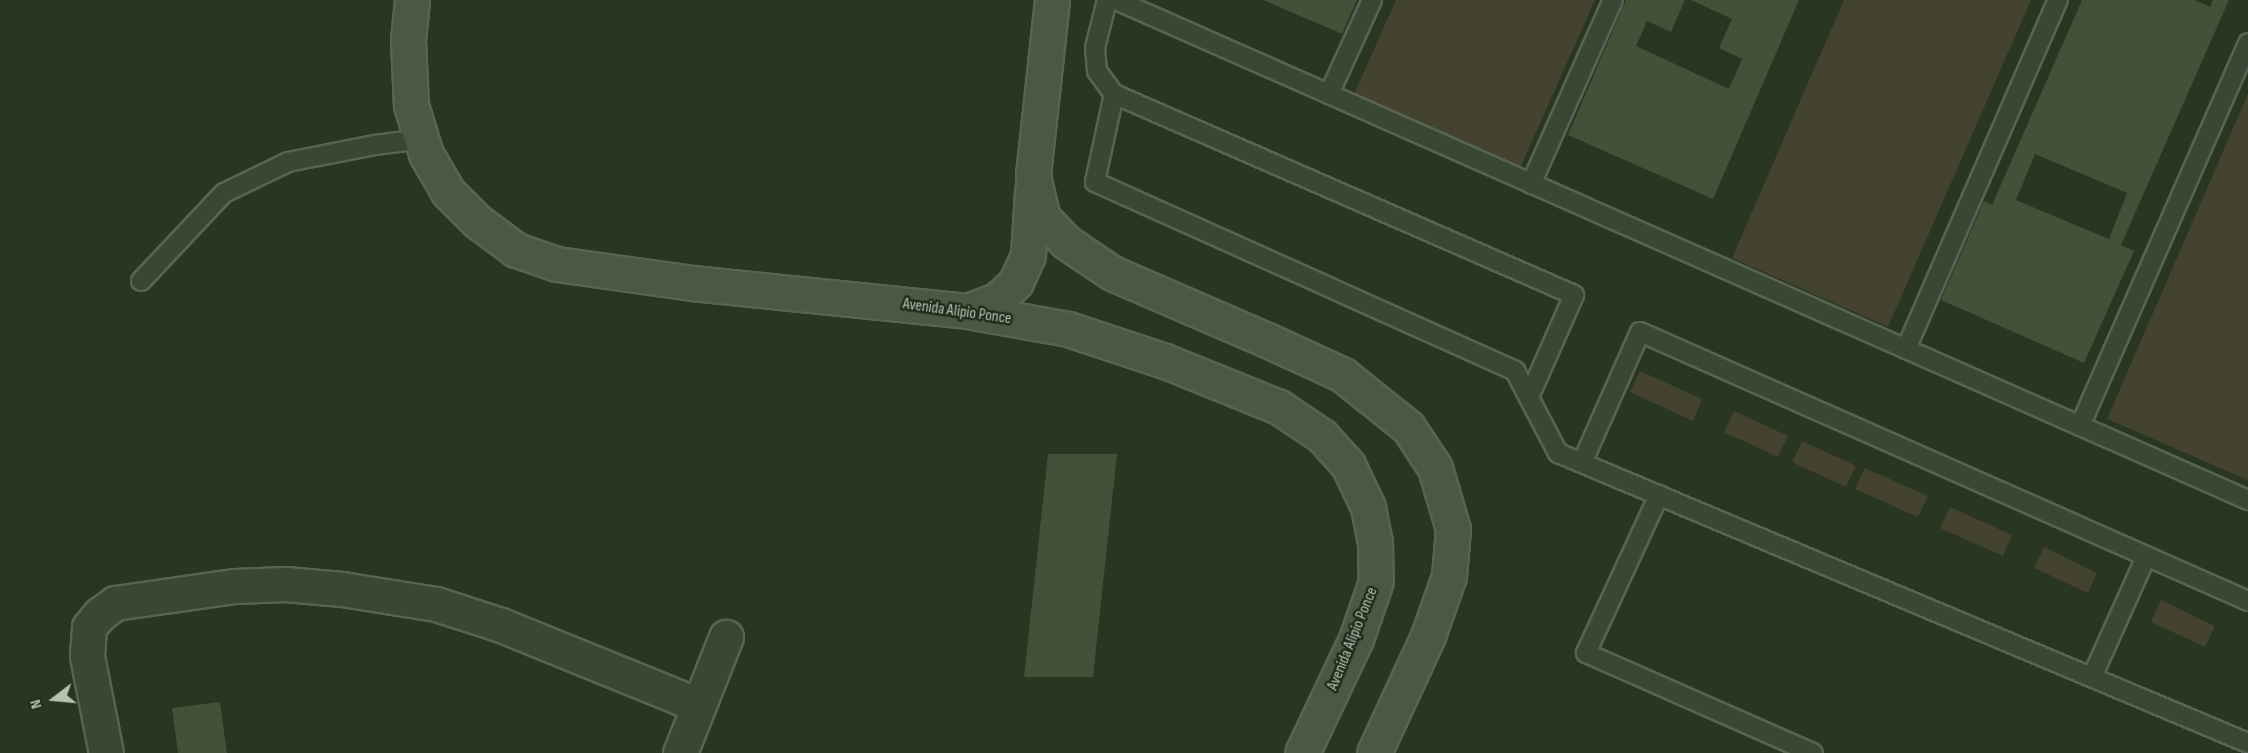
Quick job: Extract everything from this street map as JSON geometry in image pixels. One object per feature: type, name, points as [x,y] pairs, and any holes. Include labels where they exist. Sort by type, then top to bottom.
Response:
[{"type":"main road","name":"Avenida Alipio Ponce","points":[[412,0],[408,40],[411,105],[426,153],[448,192],[477,221],[516,250],[557,264],[692,283],[968,311],[1068,329],[1165,361],[1279,407],[1322,436],[1348,465],[1368,507],[1375,542],[1376,581],[1356,639],[1302,753]]},
{"type":"main road","points":[[968,311],[997,300],[1016,282],[1028,255],[1033,176],[1052,0]]},
{"type":"main road","points":[[1033,176],[1043,218],[1066,242],[1112,273],[1344,375],[1408,427],[1435,468],[1453,529],[1449,576],[1428,636],[1374,753]]},
{"type":"street","points":[[106,753],[87,656],[89,627],[100,614],[115,603],[235,586],[285,584],[342,589],[436,604],[501,625],[698,705]]},
{"type":"street","points":[[680,753],[726,637]]},
{"type":"lane","points":[[1107,0],[1095,48],[1097,71],[1114,94],[1574,295],[1529,397]]},
{"type":"lane","points":[[1116,0],[2248,500]]},
{"type":"lane","points":[[1329,94],[1372,0]]},
{"type":"lane","points":[[1532,184],[1612,0]]},
{"type":"lane","points":[[1906,349],[2058,0]]},
{"type":"lane","points":[[2080,426],[2248,43]]},
{"type":"lane","points":[[1114,94],[1095,182],[1515,371],[1558,453],[2248,743]]},
{"type":"lane","points":[[141,281],[225,193],[288,162],[375,145],[422,139]]},
{"type":"lane","points":[[1581,463],[1640,332],[2248,601]]},
{"type":"lane","points":[[1659,495],[1586,653],[1813,753]]},
{"type":"lane","points":[[2092,677],[2146,557]]},
{"type":"shaded area","points":[[1396,0],[1595,0],[1521,166],[1354,94]]},
{"type":"shaded area","points":[[1844,0],[2031,0],[1888,327],[1732,258]]},
{"type":"shaded area","points":[[2248,94],[2248,480],[2107,419]]},
{"type":"shaded area","points":[[1640,371],[1702,399],[1693,421],[1630,392]]},
{"type":"shaded area","points":[[1734,411],[1788,436],[1778,457],[1724,432]]},
{"type":"shaded area","points":[[1802,441],[1856,466],[1846,487],[1792,462]]},
{"type":"shaded area","points":[[1865,468],[1928,496],[1918,517],[1855,489]]},
{"type":"shaded area","points":[[1950,507],[2012,535],[2003,556],[1940,528]]},
{"type":"shaded area","points":[[2044,547],[2097,573],[2088,593],[2034,568]]},
{"type":"shaded area","points":[[2161,600],[2215,626],[2205,647],[2151,622]]},
{"type":"building","points":[[1263,0],[1357,0],[1342,34]]},
{"type":"building","points":[[1626,0],[1685,0],[1671,32],[1647,21],[1636,46],[1729,89],[1742,59],[1719,48],[1732,19],[1691,0],[1799,0],[1713,199],[1568,135]]},
{"type":"building","points":[[2082,0],[2195,0],[2210,7],[2213,0],[2229,0],[2121,245],[2134,251],[2084,363],[1941,300],[1984,201],[1992,205]],"holes":[[[2035,154],[2127,193],[2109,239],[2016,200]]]},
{"type":"building","points":[[1048,454],[1117,454],[1093,677],[1024,677]]},
{"type":"building","points":[[220,702],[227,753],[178,753],[172,708]]}]
